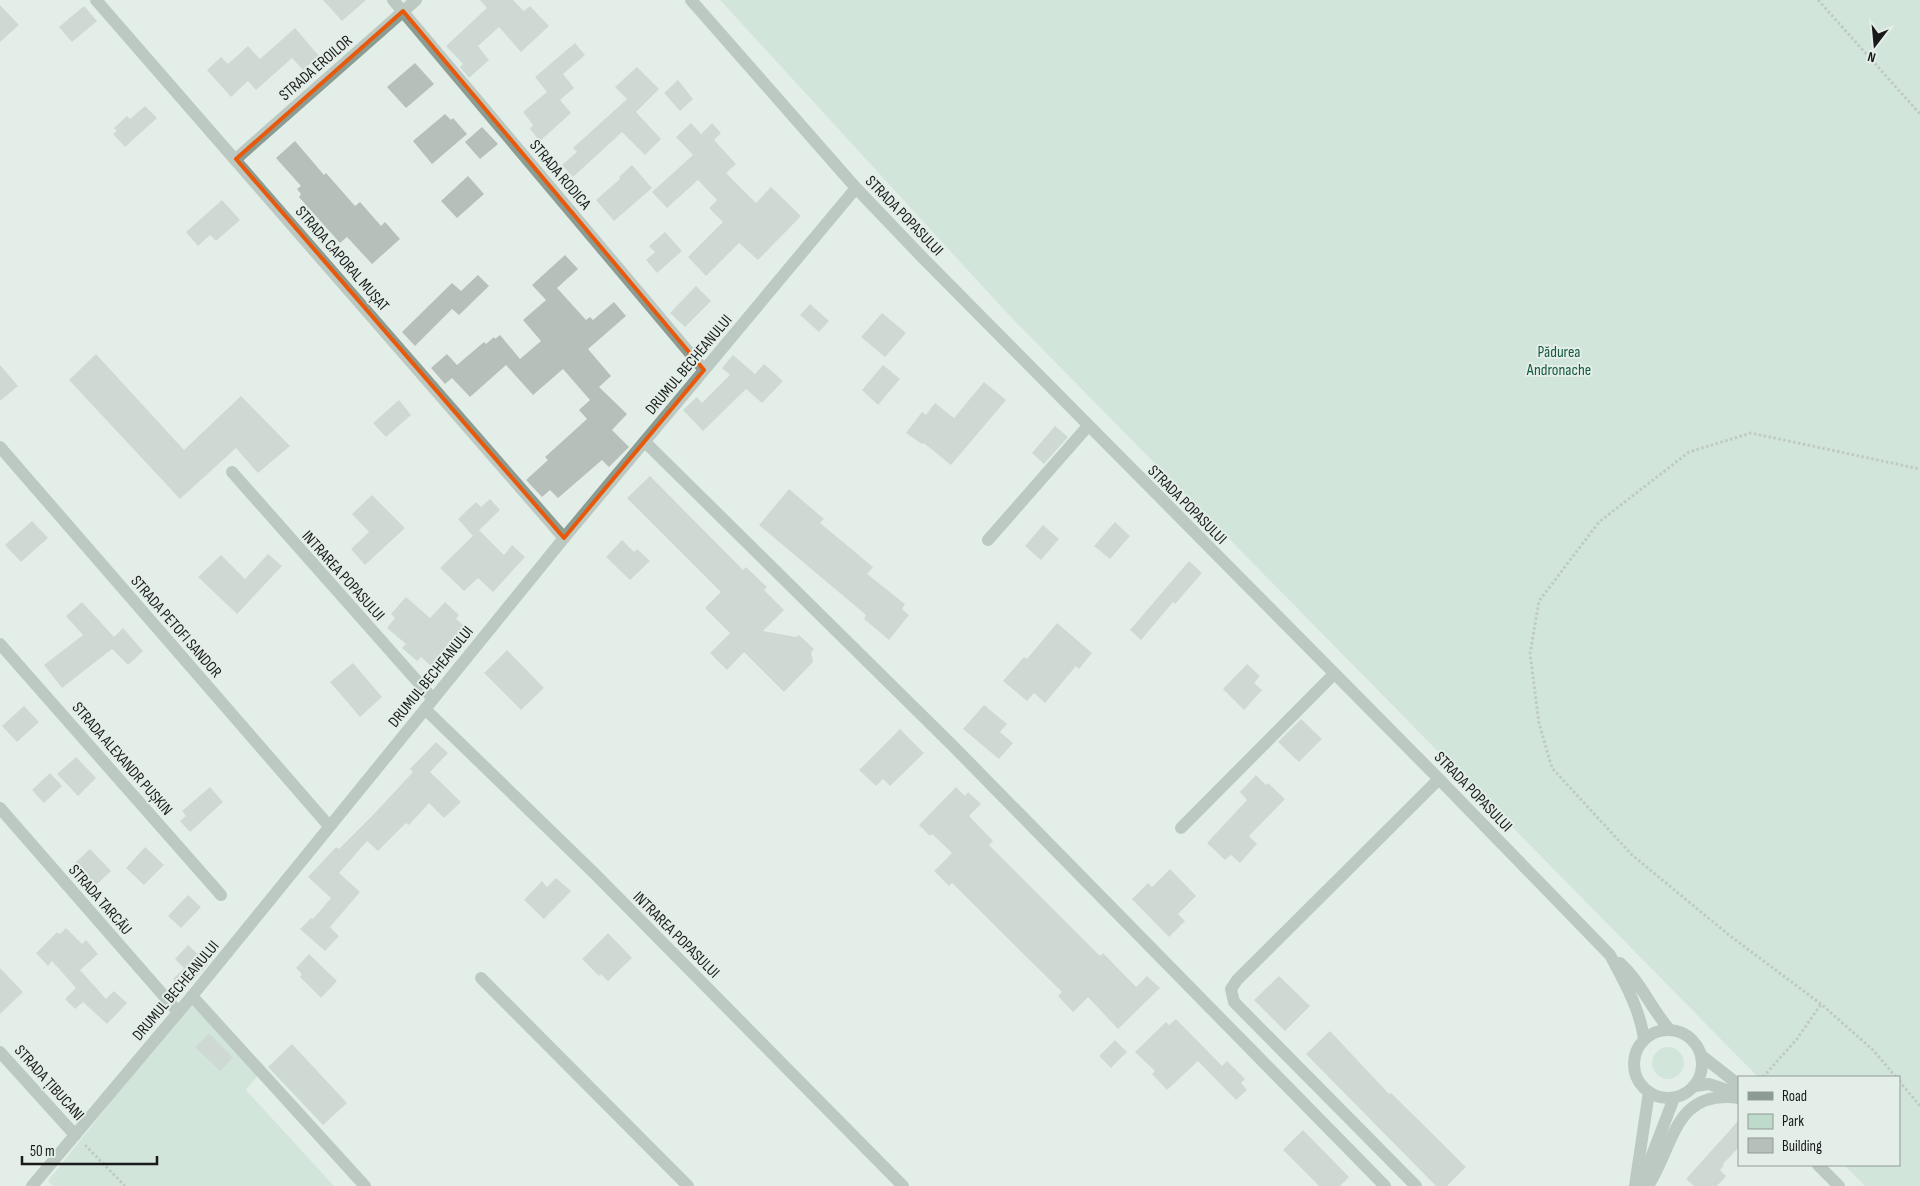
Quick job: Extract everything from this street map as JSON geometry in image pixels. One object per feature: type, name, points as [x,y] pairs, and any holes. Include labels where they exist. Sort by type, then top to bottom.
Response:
[{"type":"street","name":"STRADA CAPORAL MUȘAT","points":[[96,0],[236,158],[564,538]]},
{"type":"street","name":"STRADA RODICA","points":[[393,0],[704,370]]},
{"type":"street","name":"STRADA EROILOR","points":[[236,158],[416,0]]},
{"type":"street","name":"STRADA POPASULUI","points":[[691,0],[856,188],[1610,955],[1631,996],[1642,1026],[1644,1039]]},
{"type":"street","name":"DRUMUL BECHEANULUI","points":[[32,1186],[192,996],[564,538],[856,188]]},
{"type":"street","points":[[988,540],[1088,426]]},
{"type":"street","points":[[644,442],[953,746],[1385,1186]]},
{"type":"street","name":"STRADA PETOFI SANDOR","points":[[0,447],[329,826]]},
{"type":"street","name":"INTRAREA POPASULUI","points":[[232,472],[429,704],[903,1186]]},
{"type":"street","name":"STRADA ALEXANDR PUȘKIN","points":[[0,644],[221,895]]},
{"type":"street","points":[[1181,828],[1334,674]]},
{"type":"street","points":[[1416,1186],[1234,1002],[1232,989],[1236,980],[1439,779]]},
{"type":"street","name":"STRADA TARCĂU","points":[[0,808],[178,1012]]},
{"type":"street","points":[[1610,955],[1630,974],[1658,1016],[1670,1030]]},
{"type":"street","points":[[481,978],[688,1186]]},
{"type":"street","points":[[192,996],[365,1186]]},
{"type":"street","points":[[1738,1084],[1702,1056],[1693,1041],[1687,1036],[1670,1030],[1655,1032],[1644,1039],[1636,1052],[1634,1067],[1640,1083],[1649,1092],[1666,1098],[1674,1098],[1682,1096],[1696,1086],[1709,1084],[1738,1096]]},
{"type":"street","name":"STRADA ȚIBUCANI","points":[[0,1052],[75,1135]]},
{"type":"street","points":[[1696,1086],[1703,1069],[1702,1056]]},
{"type":"street","points":[[1635,1186],[1649,1092]]},
{"type":"street","points":[[1648,1186],[1663,1160],[1684,1114],[1703,1100],[1738,1096]]},
{"type":"street","points":[[1640,1186],[1674,1098]]},
{"type":"street","points":[[1819,1166],[1839,1186]]},
{"type":"path","points":[[1818,0],[1920,114]]},
{"type":"path","points":[[1895,1076],[1873,1050],[1821,1004],[1729,935],[1632,855],[1552,768],[1539,723],[1530,654],[1539,601],[1599,522],[1689,452],[1751,433],[1920,469]]},
{"type":"path","points":[[1765,1076],[1797,1039],[1821,1004]]},
{"type":"path","points":[[1900,1082],[1920,1106]]},
{"type":"path","points":[[90,1150],[125,1186]]},
{"type":"highlighted area","points":[[403,11],[704,370],[564,538],[236,159]]},
{"type":"green space","name":"Pădurea Andronache","points":[[720,0],[1920,0],[1920,1186],[1865,1186],[1845,1166],[1900,1166],[1900,1076],[1757,1076],[1006,312]]},
{"type":"green space","points":[[193,998],[260,1073],[246,1090],[334,1186],[53,1186],[48,1181]]},
{"type":"green space","points":[[1668,1047],[1674,1048],[1679,1052],[1683,1057],[1683,1069],[1679,1074],[1674,1078],[1668,1079],[1662,1078],[1657,1074],[1653,1069],[1652,1063],[1653,1057],[1657,1052],[1662,1048]]},
{"type":"building","points":[[323,0],[366,0],[342,21]]},
{"type":"building","points":[[480,0],[513,0],[524,11],[530,6],[549,26],[521,52],[499,27],[478,46],[489,60],[469,78],[460,67],[463,64],[446,46],[487,8]]},
{"type":"building","points":[[0,5],[19,25],[0,42]]},
{"type":"building","points":[[84,6],[97,21],[72,42],[59,27]]},
{"type":"building","points":[[295,28],[319,56],[303,70],[292,58],[256,90],[248,81],[231,97],[207,70],[221,57],[228,64],[248,46],[260,59]]},
{"type":"building","points":[[575,43],[585,55],[563,74],[574,88],[560,100],[571,113],[540,141],[530,129],[533,125],[523,112],[547,92],[535,77]]},
{"type":"building","points":[[415,63],[434,84],[406,108],[387,87]]},
{"type":"building","points":[[637,67],[659,89],[636,112],[661,139],[645,155],[622,132],[573,177],[562,165],[577,152],[573,148],[627,99],[615,87]]},
{"type":"building","points":[[678,80],[693,99],[680,111],[664,93]]},
{"type":"building","points":[[145,106],[157,118],[125,147],[113,134],[117,131],[114,128],[127,116],[130,119]]},
{"type":"building","points":[[445,114],[451,120],[453,118],[467,134],[432,164],[413,141]]},
{"type":"building","points":[[691,123],[701,134],[712,123],[721,133],[714,140],[736,164],[726,173],[756,203],[771,187],[801,216],[758,260],[739,243],[706,276],[688,257],[723,222],[709,208],[717,200],[698,180],[667,208],[652,192],[693,155],[676,137]]},
{"type":"building","points":[[482,127],[498,144],[480,159],[465,142]]},
{"type":"building","points":[[295,141],[324,175],[326,173],[355,206],[360,202],[381,226],[385,222],[400,239],[372,264],[347,237],[340,243],[299,197],[301,194],[297,189],[301,186],[276,158]]},
{"type":"building","points":[[632,165],[652,188],[614,221],[596,200],[620,179],[619,177]]},
{"type":"building","points":[[468,176],[484,194],[457,218],[441,201]]},
{"type":"building","points":[[222,200],[240,220],[216,241],[210,235],[198,246],[186,232]]},
{"type":"building","points":[[665,232],[682,251],[657,273],[646,260],[655,252],[649,246]]},
{"type":"building","points":[[565,255],[578,269],[557,288],[586,320],[590,317],[593,320],[614,302],[626,316],[588,349],[611,376],[599,387],[627,414],[612,430],[629,447],[609,467],[602,460],[558,498],[550,490],[542,497],[526,480],[548,460],[545,457],[587,419],[579,410],[590,400],[563,369],[533,395],[506,365],[470,397],[452,378],[445,384],[431,368],[447,354],[457,365],[484,342],[486,344],[494,337],[495,339],[500,335],[520,359],[541,341],[523,320],[546,300],[532,285]]},
{"type":"building","points":[[478,275],[489,286],[459,315],[452,309],[415,346],[402,332],[452,283],[461,291]]},
{"type":"building","points":[[696,286],[711,301],[685,327],[670,313]]},
{"type":"building","points":[[810,304],[829,321],[819,332],[800,315]]},
{"type":"building","points":[[882,313],[906,333],[885,357],[861,337]]},
{"type":"building","points":[[96,354],[184,450],[241,396],[290,446],[258,473],[236,448],[180,499],[69,380]]},
{"type":"building","points":[[733,355],[755,374],[764,364],[783,381],[762,403],[746,389],[703,431],[683,410],[697,397],[702,403],[730,375],[722,368]]},
{"type":"building","points":[[0,365],[18,386],[0,401]]},
{"type":"building","points":[[883,365],[900,379],[878,405],[862,390]]},
{"type":"building","points":[[984,382],[1006,400],[951,465],[924,443],[922,444],[906,433],[922,412],[926,415],[935,403],[954,418]]},
{"type":"building","points":[[399,400],[411,415],[386,437],[373,423]]},
{"type":"building","points":[[1055,426],[1068,437],[1044,464],[1032,453]]},
{"type":"building","points":[[650,476],[743,570],[746,567],[767,587],[764,590],[784,610],[763,631],[796,637],[799,635],[814,649],[811,652],[813,662],[784,692],[744,652],[727,670],[710,653],[730,633],[705,608],[721,592],[627,498]]},
{"type":"building","points":[[789,489],[824,519],[820,523],[873,567],[867,574],[905,604],[902,609],[909,615],[889,640],[864,619],[866,615],[759,525]]},
{"type":"building","points":[[372,495],[405,528],[365,565],[351,549],[369,532],[352,514]]},
{"type":"building","points":[[490,499],[500,510],[473,536],[458,519],[476,502],[481,507]]},
{"type":"building","points":[[32,521],[48,538],[21,562],[5,545]]},
{"type":"building","points":[[1115,522],[1130,536],[1110,559],[1094,546]]},
{"type":"building","points":[[1043,525],[1059,539],[1041,560],[1025,546]]},
{"type":"building","points":[[479,530],[504,555],[512,545],[525,557],[493,592],[478,578],[464,591],[440,568]]},
{"type":"building","points":[[622,540],[634,552],[637,549],[650,561],[630,580],[606,557]]},
{"type":"building","points":[[268,554],[282,566],[237,614],[198,577],[221,555],[245,579]]},
{"type":"building","points":[[1189,561],[1202,573],[1175,604],[1173,602],[1141,640],[1130,630]]},
{"type":"building","points":[[406,597],[430,618],[445,602],[459,615],[456,619],[474,634],[440,674],[421,657],[417,661],[402,648],[406,644],[387,628],[395,618],[391,614]]},
{"type":"building","points":[[82,602],[114,637],[123,628],[143,651],[128,665],[112,649],[62,688],[44,665],[83,635],[66,616]]},
{"type":"building","points":[[1057,623],[1092,653],[1079,669],[1076,666],[1045,703],[1034,693],[1027,701],[1003,681],[1024,657],[1027,659]]},
{"type":"building","points":[[507,650],[544,688],[521,710],[484,673]]},
{"type":"building","points":[[353,663],[382,697],[360,717],[330,682]]},
{"type":"building","points":[[1247,664],[1260,676],[1254,683],[1262,690],[1244,710],[1223,689]]},
{"type":"building","points":[[984,705],[1007,724],[1000,732],[1013,743],[999,759],[963,729]]},
{"type":"building","points":[[24,706],[39,722],[17,742],[2,726]]},
{"type":"building","points":[[1301,719],[1322,739],[1299,762],[1278,742]]},
{"type":"building","points":[[900,729],[924,753],[890,786],[883,779],[876,786],[859,770]]},
{"type":"building","points":[[436,742],[448,753],[430,772],[461,802],[444,818],[429,803],[409,825],[406,823],[378,851],[367,841],[339,873],[360,892],[330,927],[339,936],[325,951],[300,929],[311,918],[313,919],[331,898],[308,877],[336,847],[339,849],[374,814],[413,772],[410,769]]},
{"type":"building","points":[[76,757],[96,778],[78,796],[57,774]]},
{"type":"building","points":[[50,773],[62,786],[44,803],[32,790]]},
{"type":"building","points":[[1256,775],[1285,799],[1249,836],[1257,844],[1240,863],[1231,855],[1225,860],[1207,843],[1247,800],[1240,792]]},
{"type":"building","points":[[210,787],[223,802],[190,832],[180,821],[186,816],[182,811]]},
{"type":"building","points":[[956,787],[965,796],[968,792],[981,804],[969,816],[993,841],[989,845],[1100,956],[1103,953],[1136,987],[1147,976],[1160,988],[1118,1029],[1088,997],[1073,1012],[1058,996],[1062,992],[952,883],[949,886],[934,871],[952,853],[932,834],[930,836],[919,825]]},
{"type":"building","points":[[145,847],[164,865],[144,885],[126,868]]},
{"type":"building","points":[[90,849],[111,871],[95,886],[74,864]]},
{"type":"building","points":[[1170,869],[1196,896],[1178,914],[1185,921],[1169,937],[1132,899],[1148,883],[1152,887]]},
{"type":"building","points":[[556,878],[571,891],[544,919],[524,900],[542,881],[547,887]]},
{"type":"building","points":[[188,895],[201,907],[181,928],[168,916]]},
{"type":"building","points":[[66,928],[82,944],[86,940],[98,954],[80,970],[106,999],[114,991],[127,1003],[107,1024],[83,1002],[75,1009],[65,999],[76,988],[52,961],[48,966],[36,953],[57,932],[60,934]]},
{"type":"building","points":[[608,933],[632,958],[608,981],[601,974],[599,976],[582,959]]},
{"type":"building","points":[[188,945],[208,964],[185,990],[173,979],[184,968],[175,959]]},
{"type":"building","points":[[309,954],[337,981],[321,998],[300,977],[302,974],[296,968]]},
{"type":"building","points":[[0,968],[23,992],[0,1014]]},
{"type":"building","points":[[1279,976],[1310,1006],[1285,1031],[1254,1000]]},
{"type":"building","points":[[1176,1019],[1222,1066],[1227,1061],[1245,1079],[1241,1083],[1247,1090],[1236,1100],[1198,1061],[1167,1090],[1152,1074],[1155,1071],[1135,1052],[1166,1022],[1169,1025]]},
{"type":"building","points":[[1330,1031],[1389,1094],[1391,1093],[1466,1167],[1447,1186],[1436,1186],[1306,1054]]},
{"type":"building","points":[[209,1033],[233,1058],[220,1071],[195,1047]]},
{"type":"building","points":[[1115,1040],[1127,1052],[1111,1068],[1099,1056]]},
{"type":"building","points":[[292,1044],[347,1103],[323,1125],[268,1067]]},
{"type":"building","points":[[1738,1121],[1738,1148],[1720,1170],[1726,1176],[1717,1186],[1694,1186],[1686,1179]]},
{"type":"building","points":[[1303,1130],[1349,1177],[1340,1186],[1319,1186],[1283,1150]]}]
